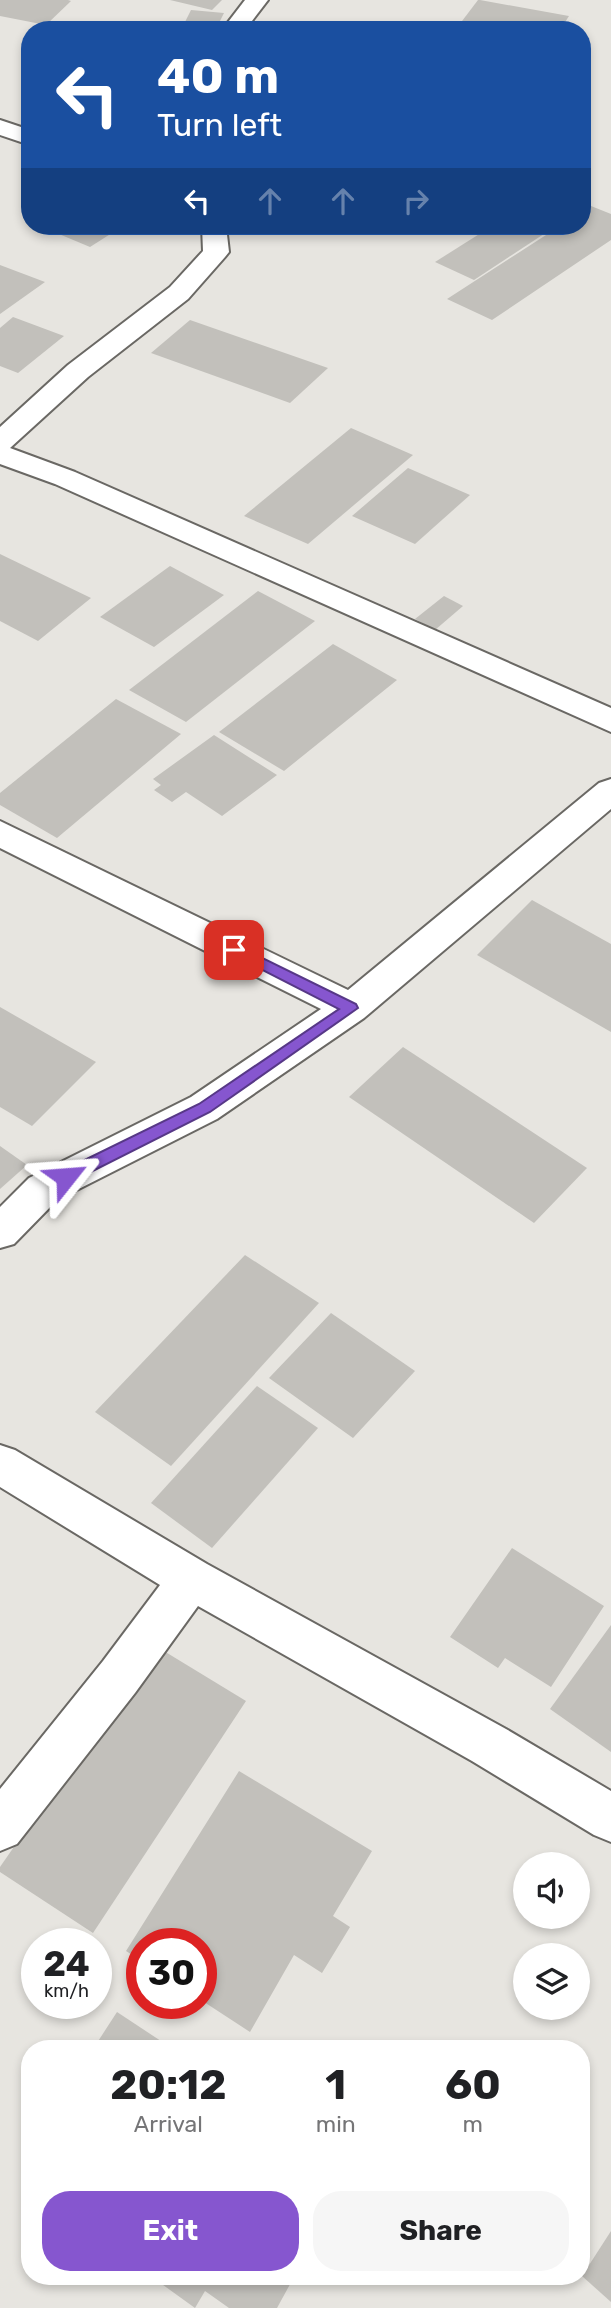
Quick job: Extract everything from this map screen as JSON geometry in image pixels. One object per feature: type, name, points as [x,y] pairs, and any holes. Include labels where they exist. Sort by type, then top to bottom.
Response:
[{"type":"street","points":[[240,21],[257,0]]},
{"type":"street","points":[[0,127],[21,135]]},
{"type":"street","points":[[0,442],[78,371],[178,293],[216,252],[215,235]]},
{"type":"street","points":[[0,454],[65,478],[611,721]]},
{"type":"street","points":[[0,1232],[43,1189],[204,1108],[351,1008],[611,791]]},
{"type":"street","points":[[0,833],[351,1008]]},
{"type":"street","points":[[0,1464],[191,1579],[489,1745],[611,1818]]},
{"type":"street","points":[[0,1826],[119,1677],[191,1579]]},
{"type":"building","points":[[0,0],[71,1],[50,21],[26,21],[0,16]]},
{"type":"building","points":[[170,0],[222,0],[212,10]]},
{"type":"building","points":[[478,0],[569,16],[566,21],[462,21]]},
{"type":"building","points":[[191,10],[224,13],[220,21],[186,21]]},
{"type":"building","points":[[591,206],[611,214],[611,240],[492,320],[447,299],[546,235],[591,235]]},
{"type":"building","points":[[61,235],[109,235],[90,247]]},
{"type":"building","points":[[478,235],[542,235],[474,280],[435,262]]},
{"type":"building","points":[[0,265],[45,282],[0,314]]},
{"type":"building","points":[[13,317],[64,336],[18,373],[0,366],[0,328]]},
{"type":"building","points":[[190,320],[328,368],[290,403],[151,353]]},
{"type":"building","points":[[351,428],[413,455],[308,544],[244,516]]},
{"type":"building","points":[[408,468],[470,495],[415,544],[352,516]]},
{"type":"building","points":[[0,554],[91,598],[38,641],[0,621]]},
{"type":"building","points":[[170,566],[224,595],[154,647],[100,617]]},
{"type":"building","points":[[258,591],[315,621],[186,722],[129,690]]},
{"type":"building","points":[[444,596],[463,606],[435,630],[415,619]]},
{"type":"building","points":[[333,644],[397,680],[284,771],[219,732]]},
{"type":"building","points":[[116,699],[181,734],[57,838],[0,805],[0,793]]},
{"type":"building","points":[[214,735],[277,775],[222,816],[186,792],[172,802],[154,790],[161,785],[153,779]]},
{"type":"building","points":[[532,900],[611,944],[611,1032],[477,955]]},
{"type":"building","points":[[0,1007],[96,1062],[32,1126],[0,1107]]},
{"type":"building","points":[[403,1047],[587,1168],[534,1223],[349,1097]]},
{"type":"building","points":[[0,1146],[27,1165],[0,1189]]},
{"type":"building","points":[[245,1255],[319,1303],[171,1466],[95,1412]]},
{"type":"building","points":[[331,1313],[415,1371],[353,1438],[269,1378]]},
{"type":"building","points":[[257,1386],[318,1428],[212,1548],[151,1503]]},
{"type":"building","points":[[512,1548],[604,1606],[551,1687],[505,1658],[498,1668],[450,1637]]},
{"type":"building","points":[[611,1625],[611,1752],[550,1709]]},
{"type":"building","points":[[154,1645],[246,1701],[96,1928],[85,1928],[0,1872],[0,1867]]},
{"type":"building","points":[[239,1771],[372,1851],[333,1916],[350,1927],[322,1973],[294,1955],[250,2032],[217,2010],[217,1928],[140,1928]]},
{"type":"building","points":[[117,2012],[159,2040],[99,2040]]},
{"type":"building","points":[[611,2231],[611,2302],[590,2283],[590,2264]]},
{"type":"building","points":[[163,2285],[290,2285],[277,2308],[229,2308],[205,2291],[195,2308]]},
{"type":"route","points":[[66,1177],[204,1108],[351,1008],[234,950]]}]
